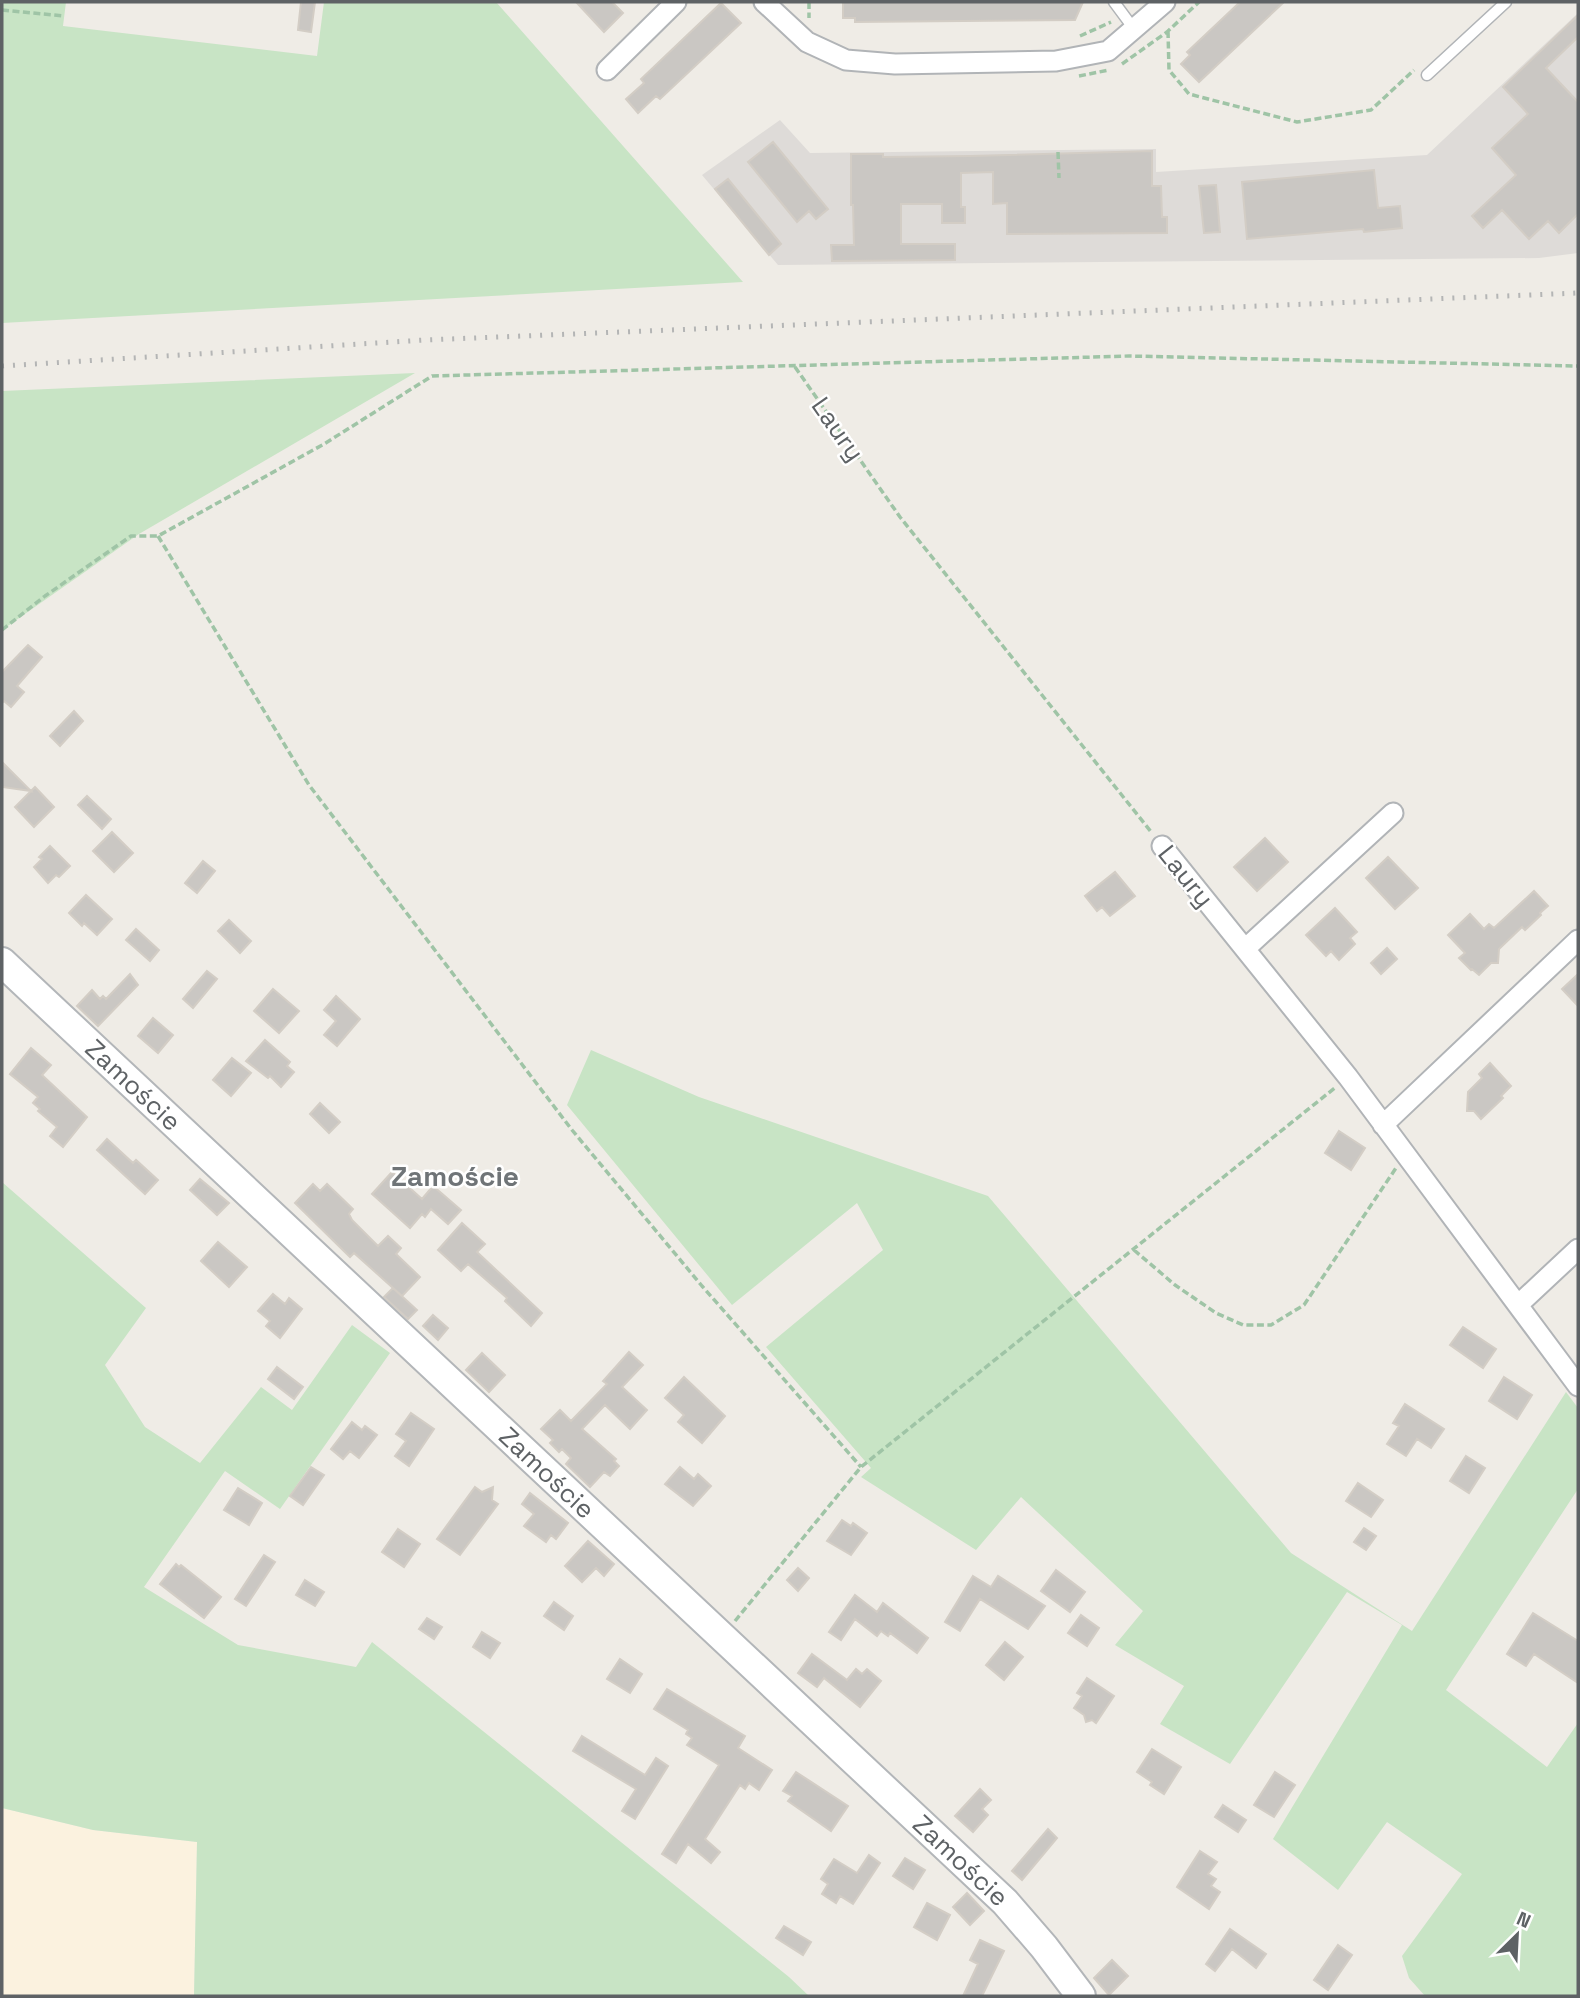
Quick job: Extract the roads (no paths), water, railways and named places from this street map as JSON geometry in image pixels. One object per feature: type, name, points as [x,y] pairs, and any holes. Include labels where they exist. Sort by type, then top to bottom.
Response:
[{"type":"street","points":[[764,2],[807,42],[835,57],[859,62],[895,64],[1056,61],[1108,51],[1165,2]]},
{"type":"street","points":[[607,70],[668,4]]},
{"type":"street","points":[[1245,949],[1393,813]]},
{"type":"street","name":"Laury","points":[[1162,846],[1348,1077],[1578,1386]]},
{"type":"street","points":[[1383,1125],[1578,940]]},
{"type":"street","name":"Zamoście","points":[[2,962],[1005,1902],[1081,1996]]},
{"type":"street","points":[[1518,1305],[1578,1249]]},
{"type":"lane","points":[[1114,2],[1135,30]]},
{"type":"lane","points":[[1427,75],[1506,2]]},
{"type":"railway","points":[[2,366],[425,340],[1578,293]]},
{"type":"district","name":"Zamoście","points":[[455,1176]]}]
